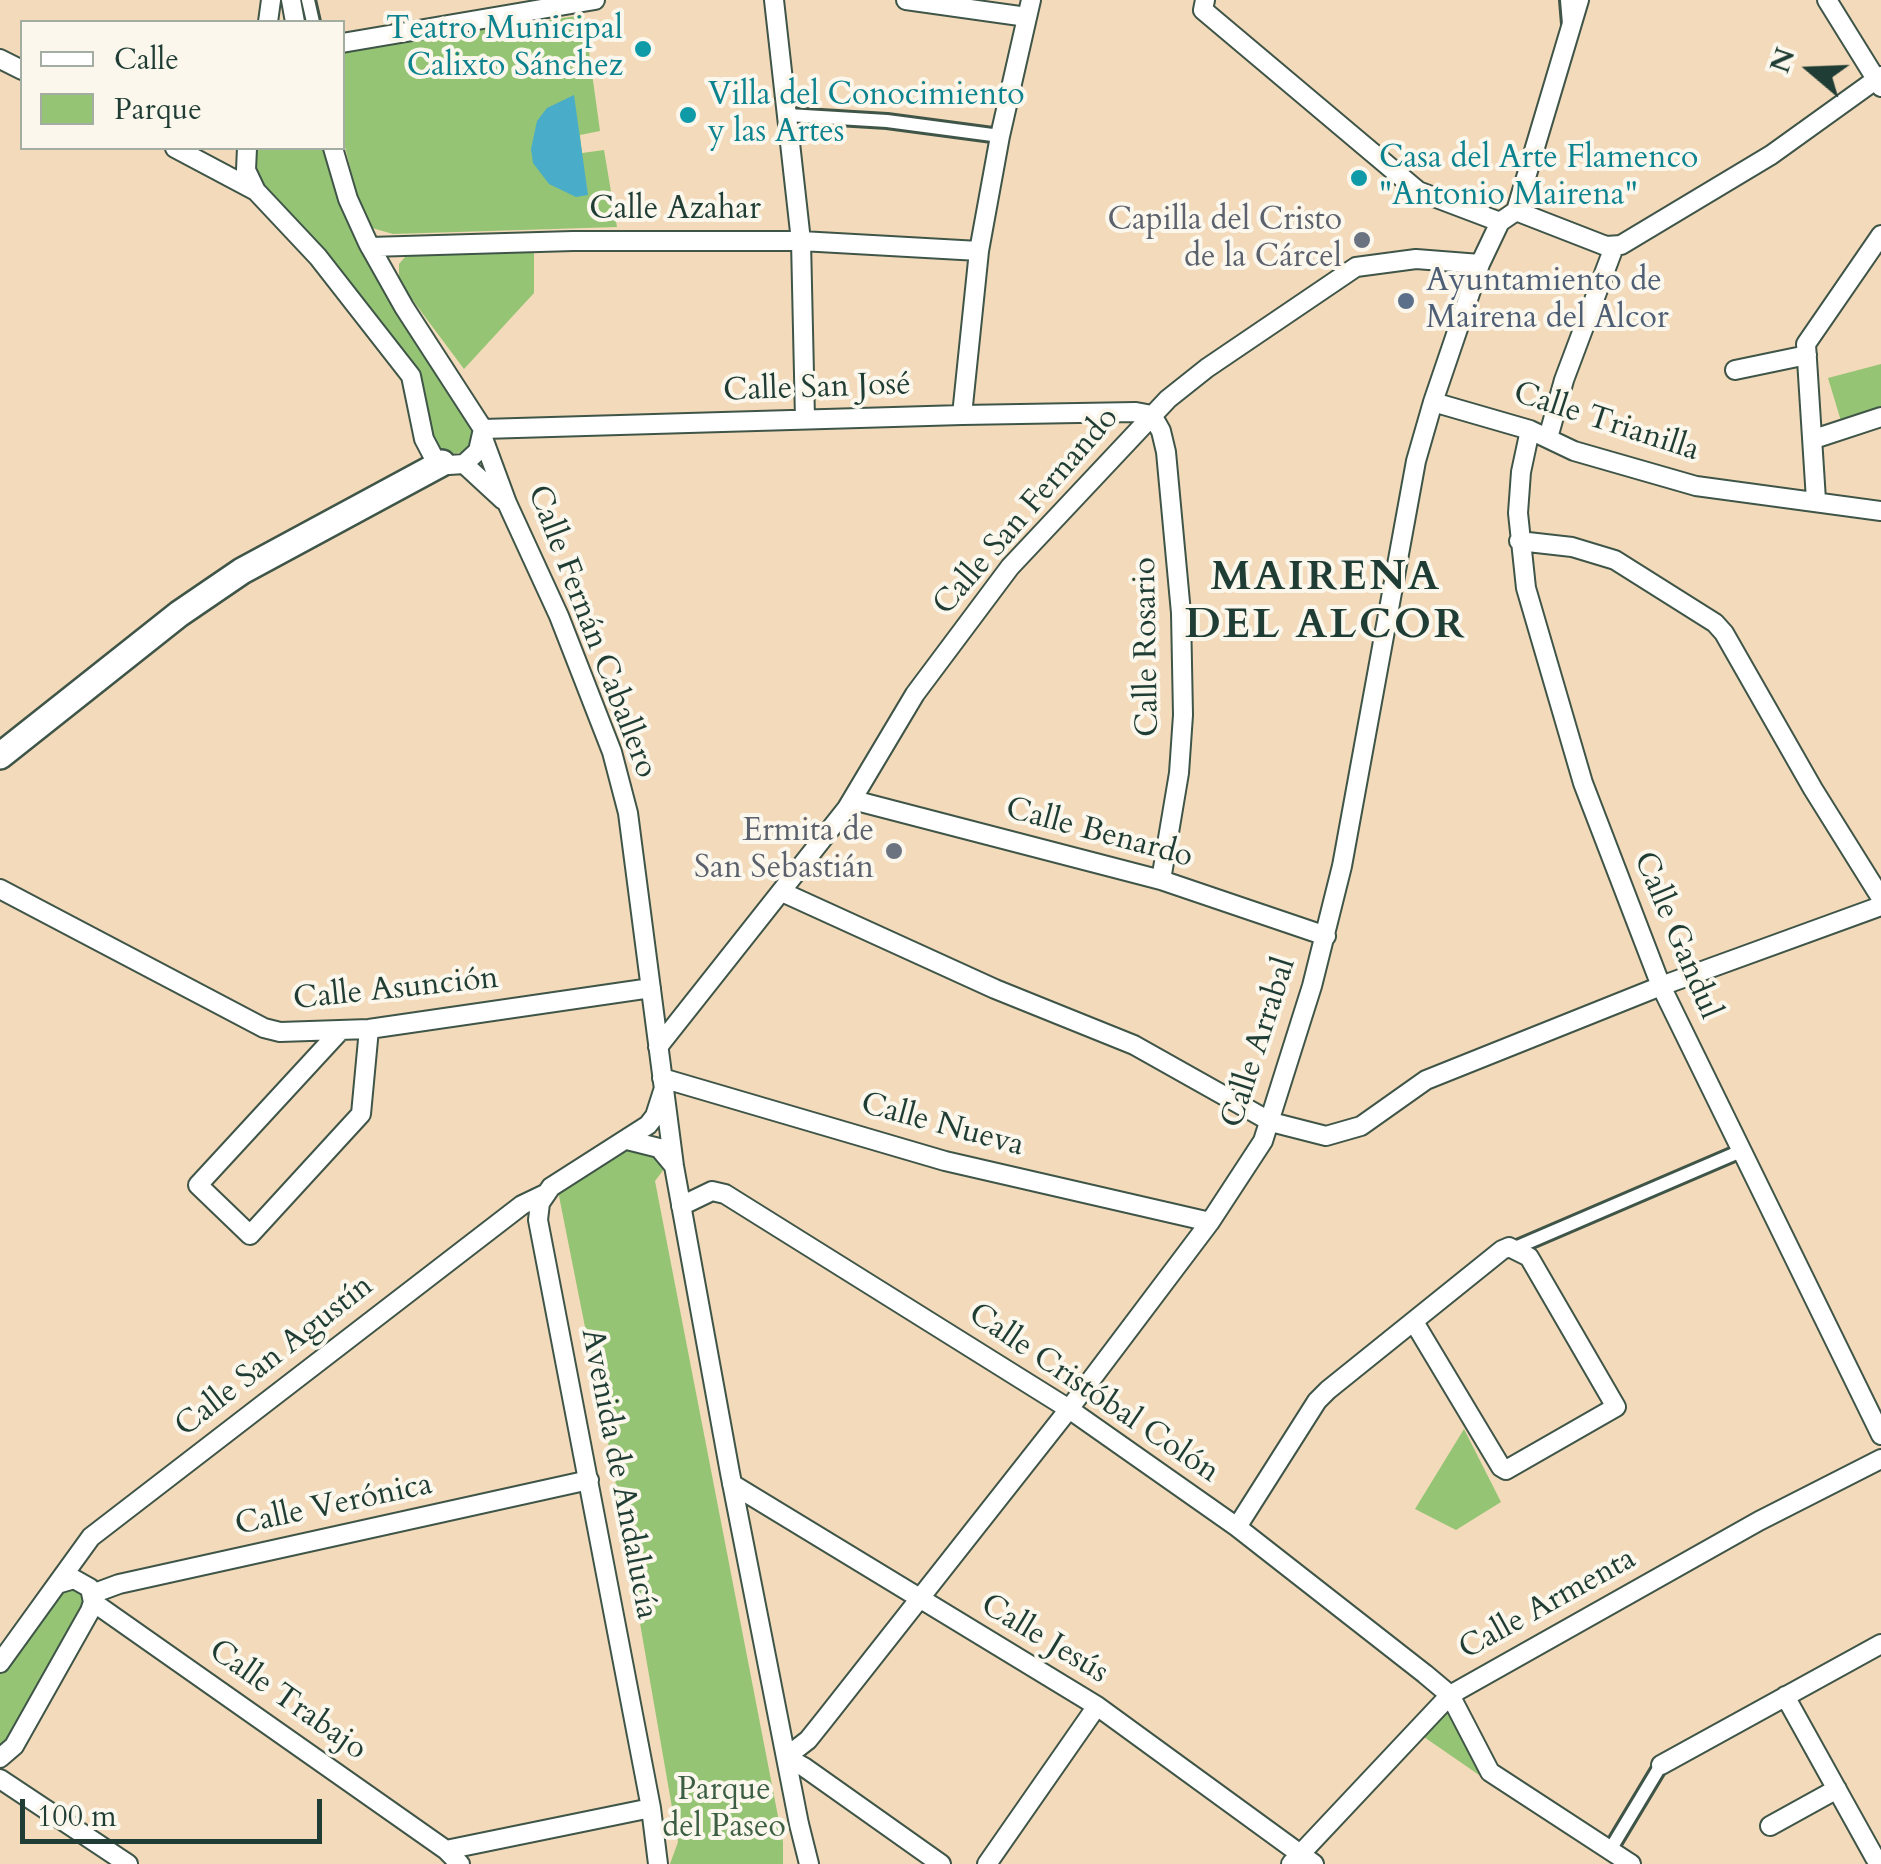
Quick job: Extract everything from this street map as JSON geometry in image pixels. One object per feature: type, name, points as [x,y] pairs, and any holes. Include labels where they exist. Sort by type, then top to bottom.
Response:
[{"type":"main road","points":[[0,756],[179,614],[242,571],[453,464]]},
{"type":"street","points":[[345,42],[595,0]]},
{"type":"street","points":[[774,0],[801,241],[805,419]]},
{"type":"street","points":[[906,0],[1029,9],[979,251],[962,415]]},
{"type":"street","points":[[1205,0],[1203,10],[1428,197],[1614,247]]},
{"type":"street","points":[[1567,0],[1569,32]]},
{"type":"street","name":"Calle Arrabal","points":[[786,1757],[816,1730],[1070,1409],[1210,1222],[1254,1157],[1271,1122],[1326,936],[1356,801],[1406,506],[1433,402],[1480,264],[1508,217],[1558,80],[1579,0]]},
{"type":"street","points":[[1548,438],[1564,380],[1614,247],[1771,155],[1879,81],[1827,0]]},
{"type":"street","points":[[788,116],[887,121],[1000,136]]},
{"type":"street","points":[[178,150],[256,191]]},
{"type":"street","points":[[203,162],[223,160],[243,150]]},
{"type":"street","points":[[247,150],[246,170],[256,191],[400,357],[416,390],[424,439],[434,458],[453,464],[507,504]]},
{"type":"street","name":"Calle Fernán Caballero","points":[[334,150],[348,199],[370,247],[483,434],[507,504],[559,616],[620,779],[633,844],[663,1083]]},
{"type":"street","points":[[1816,500],[1806,344],[1881,235]]},
{"type":"street","name":"Calle Azahar","points":[[370,247],[573,241],[801,241],[979,251]]},
{"type":"street","name":"Calle San Fernando","points":[[658,1047],[852,800],[915,694],[1010,567],[1152,415],[1207,368],[1356,266],[1416,260],[1480,264]]},
{"type":"street","points":[[1735,370],[1807,355]]},
{"type":"street","name":"Calle Trianilla","points":[[1433,402],[1530,430],[1574,451],[1696,486],[1881,510]]},
{"type":"street","name":"Calle San José","points":[[483,434],[805,419],[1136,412],[1152,415]]},
{"type":"street","name":"Calle Rosario","points":[[1152,415],[1162,432],[1166,452],[1182,613],[1180,754],[1161,880]]},
{"type":"street","points":[[1814,439],[1881,417]]},
{"type":"street","name":"Calle Gandul","points":[[1530,430],[1521,472],[1518,541],[1536,629],[1569,742],[1661,986],[1881,1435]]},
{"type":"street","points":[[453,464],[478,451],[483,434]]},
{"type":"street","points":[[1518,541],[1572,547],[1615,560],[1714,623],[1724,633],[1881,898]]},
{"type":"street","name":"Calle Benardo","points":[[852,800],[1161,880],[1326,936]]},
{"type":"street","name":"Calle Asunción","points":[[0,889],[264,1028],[293,1033],[369,1030],[651,988]]},
{"type":"street","points":[[782,892],[995,990],[1134,1045],[1271,1122],[1326,1136],[1350,1131],[1426,1080],[1661,986],[1881,906]]},
{"type":"street","points":[[340,1031],[198,1185],[250,1235],[360,1114],[369,1030]]},
{"type":"street","points":[[545,1194],[627,1140],[654,1116],[663,1083]]},
{"type":"street","points":[[663,1083],[681,1206],[798,1824],[801,1864]]},
{"type":"street","name":"Calle Nueva","points":[[663,1083],[945,1160],[1210,1222]]},
{"type":"street","points":[[627,1140],[660,1148],[674,1166]]},
{"type":"street","points":[[1237,1528],[1317,1401],[1502,1250],[1740,1151]]},
{"type":"street","name":"Calle Cristóbal Colón","points":[[681,1206],[712,1191],[725,1194],[1070,1409],[1237,1528],[1450,1695]]},
{"type":"street","name":"Avenida de Andalucía","points":[[545,1194],[538,1211],[539,1230],[652,1808],[658,1864]]},
{"type":"street","name":"Calle San Agustín","points":[[0,1663],[91,1537],[522,1205],[545,1194]]},
{"type":"street","points":[[1414,1322],[1506,1470],[1616,1407],[1529,1257],[1514,1248]]},
{"type":"street","name":"Calle Armenta","points":[[1301,1861],[1450,1695],[1759,1520],[1881,1459]]},
{"type":"street","name":"Calle Verónica","points":[[93,1598],[119,1584],[590,1480]]},
{"type":"street","name":"Calle Jesús","points":[[732,1484],[1097,1706],[1301,1861]]},
{"type":"street","points":[[0,1758],[14,1746],[93,1598],[85,1584],[74,1579],[57,1584]]},
{"type":"street","name":"Calle Trabajo","points":[[93,1598],[446,1850],[460,1864]]},
{"type":"street","points":[[1610,1850],[1661,1765],[1881,1644]]},
{"type":"street","points":[[1450,1695],[1490,1772],[1631,1864]]},
{"type":"street","points":[[1785,1696],[1875,1858]]},
{"type":"street","points":[[986,1864],[1097,1706]]},
{"type":"street","points":[[786,1757],[941,1864]]},
{"type":"street","points":[[0,1779],[122,1863]]},
{"type":"street","points":[[1770,1826],[1837,1789]]},
{"type":"street","points":[[446,1850],[652,1808]]},
{"type":"street","points":[[798,1824],[810,1864]]},
{"type":"green space","points":[[584,15],[600,131],[580,135],[582,153],[604,150],[617,227],[393,234],[372,228],[357,195],[345,147],[345,49]]},
{"type":"green space","points":[[257,150],[326,150],[475,427],[472,444],[465,452],[448,454],[437,448],[422,386],[406,355],[318,243],[264,188],[256,174]]},
{"type":"green space","points":[[417,253],[534,253],[534,293],[464,369],[399,282],[399,264]]},
{"type":"green space","points":[[1881,364],[1881,408],[1841,421],[1828,378]]},
{"type":"green space","name":"Parque del Paseo","points":[[630,1149],[649,1150],[663,1161],[664,1169],[655,1181],[783,1842],[783,1864],[670,1864],[678,1842],[613,1468],[558,1191]]},
{"type":"green space","points":[[1464,1429],[1501,1502],[1456,1530],[1415,1509]]},
{"type":"green space","points":[[71,1586],[83,1593],[85,1607],[17,1732],[0,1746],[0,1674],[59,1592]]},
{"type":"green space","points":[[1450,1707],[1482,1777],[1424,1737]]},
{"type":"water","points":[[574,95],[588,195],[576,197],[549,184],[533,163],[531,149],[537,121],[547,108]]},
{"type":"place","name":"Teatro Municipal Calixto Sánchez","points":[[643,49]]},
{"type":"place","name":"Villa del Conocimiento y las Artes","points":[[688,115]]},
{"type":"place","name":"Casa del Arte Flamenco \"Antonio Mairena\"","points":[[1359,178]]},
{"type":"place","name":"Capilla del Cristo de la Cárcel","points":[[1362,240]]},
{"type":"place","name":"Ayuntamiento de Mairena del Alcor","points":[[1406,301]]},
{"type":"place","name":"Ermita de San Sebastián","points":[[894,851]]},
{"type":"district","name":"MAIRENA DEL ALCOR","points":[[1326,603]]}]
